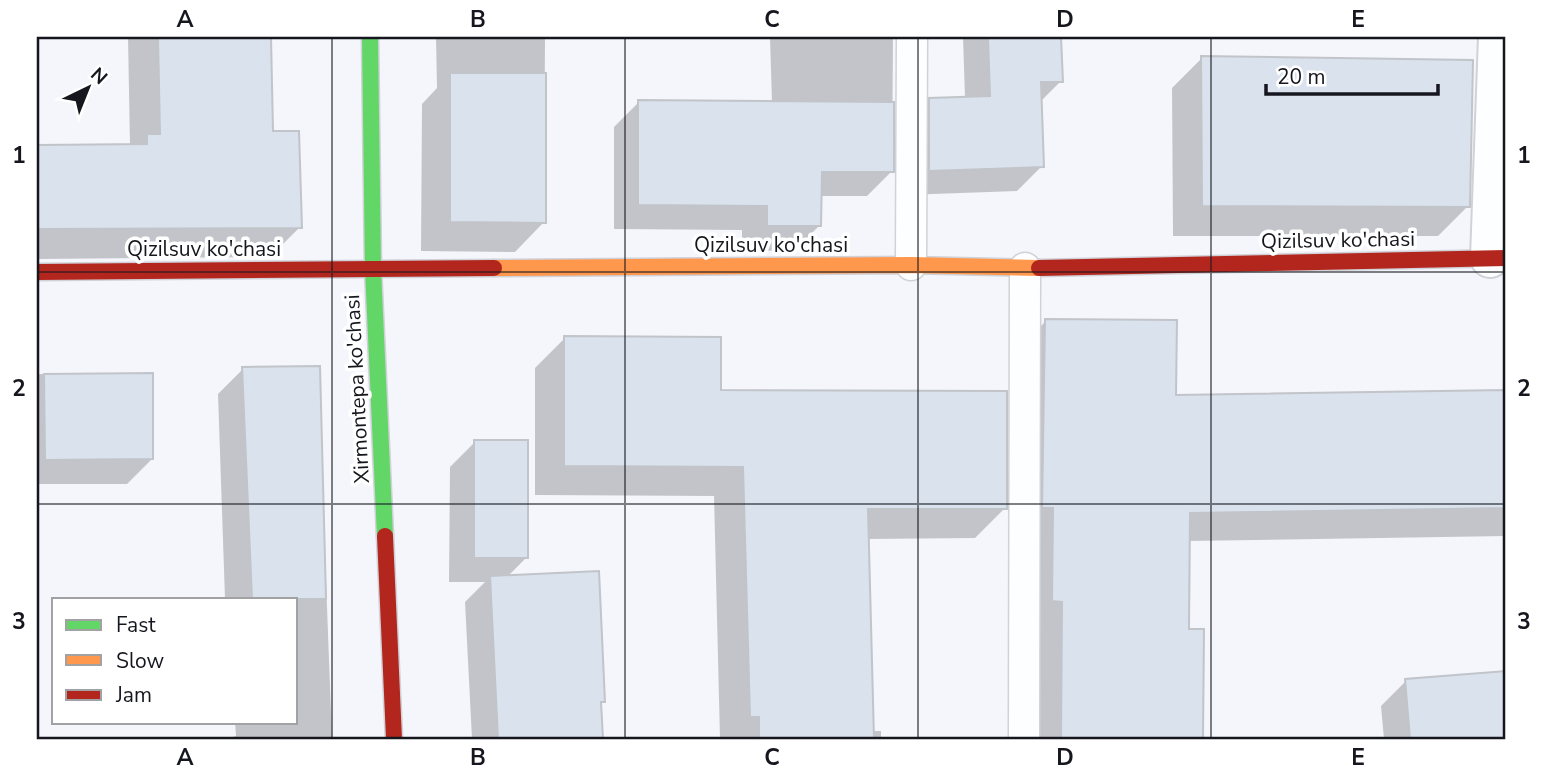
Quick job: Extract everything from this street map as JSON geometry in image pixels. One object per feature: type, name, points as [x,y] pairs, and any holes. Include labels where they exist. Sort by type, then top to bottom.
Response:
[{"type":"street","name":"Xirmontepa ko'chasi","points":[[370,37],[373,269],[394,739]]},
{"type":"street","points":[[1498,258],[1499,37]]},
{"type":"street","name":"Qizilsuv ko'chasi","points":[[37,272],[911,265],[1026,268],[1498,258]]},
{"type":"lane","points":[[911,265],[912,37]]},
{"type":"lane","points":[[1024,739],[1026,268]]},
{"type":"building","points":[[158,37],[271,37],[273,131],[299,131],[302,228],[37,229],[37,145],[147,144],[147,134],[160,134]]},
{"type":"building","points":[[988,37],[1061,37],[1063,82],[1041,82],[1044,167],[929,171],[929,98],[990,96]]},
{"type":"building","points":[[1201,56],[1473,60],[1470,207],[1202,206]]},
{"type":"building","points":[[450,73],[546,73],[546,223],[450,222]]},
{"type":"building","points":[[638,100],[894,102],[894,172],[822,172],[821,226],[767,226],[767,206],[638,205]]},
{"type":"building","points":[[1045,319],[1177,320],[1176,395],[1506,390],[1506,508],[1190,513],[1189,629],[1204,629],[1203,739],[1061,739],[1062,602],[1052,601],[1053,508],[1042,508]]},
{"type":"building","points":[[564,336],[721,337],[721,390],[1007,391],[1007,509],[868,509],[874,739],[759,739],[759,717],[750,717],[743,467],[564,466]]},
{"type":"building","points":[[320,366],[326,599],[252,598],[242,367]]},
{"type":"building","points":[[153,373],[153,459],[45,460],[44,374]]},
{"type":"building","points":[[474,440],[528,440],[528,558],[474,558]]},
{"type":"building","points":[[599,571],[605,702],[601,702],[603,739],[498,739],[490,576]]},
{"type":"building","points":[[1506,671],[1506,739],[1410,739],[1405,679]]},
{"type":"traffic: fast","points":[[370,37],[373,269],[385,536]]},
{"type":"traffic: slow","points":[[494,268],[911,265],[1039,268]]},
{"type":"traffic: jam","points":[[1039,268],[1506,258]]},
{"type":"traffic: jam","points":[[37,272],[494,268]]},
{"type":"traffic: jam","points":[[385,536],[394,739]]}]
